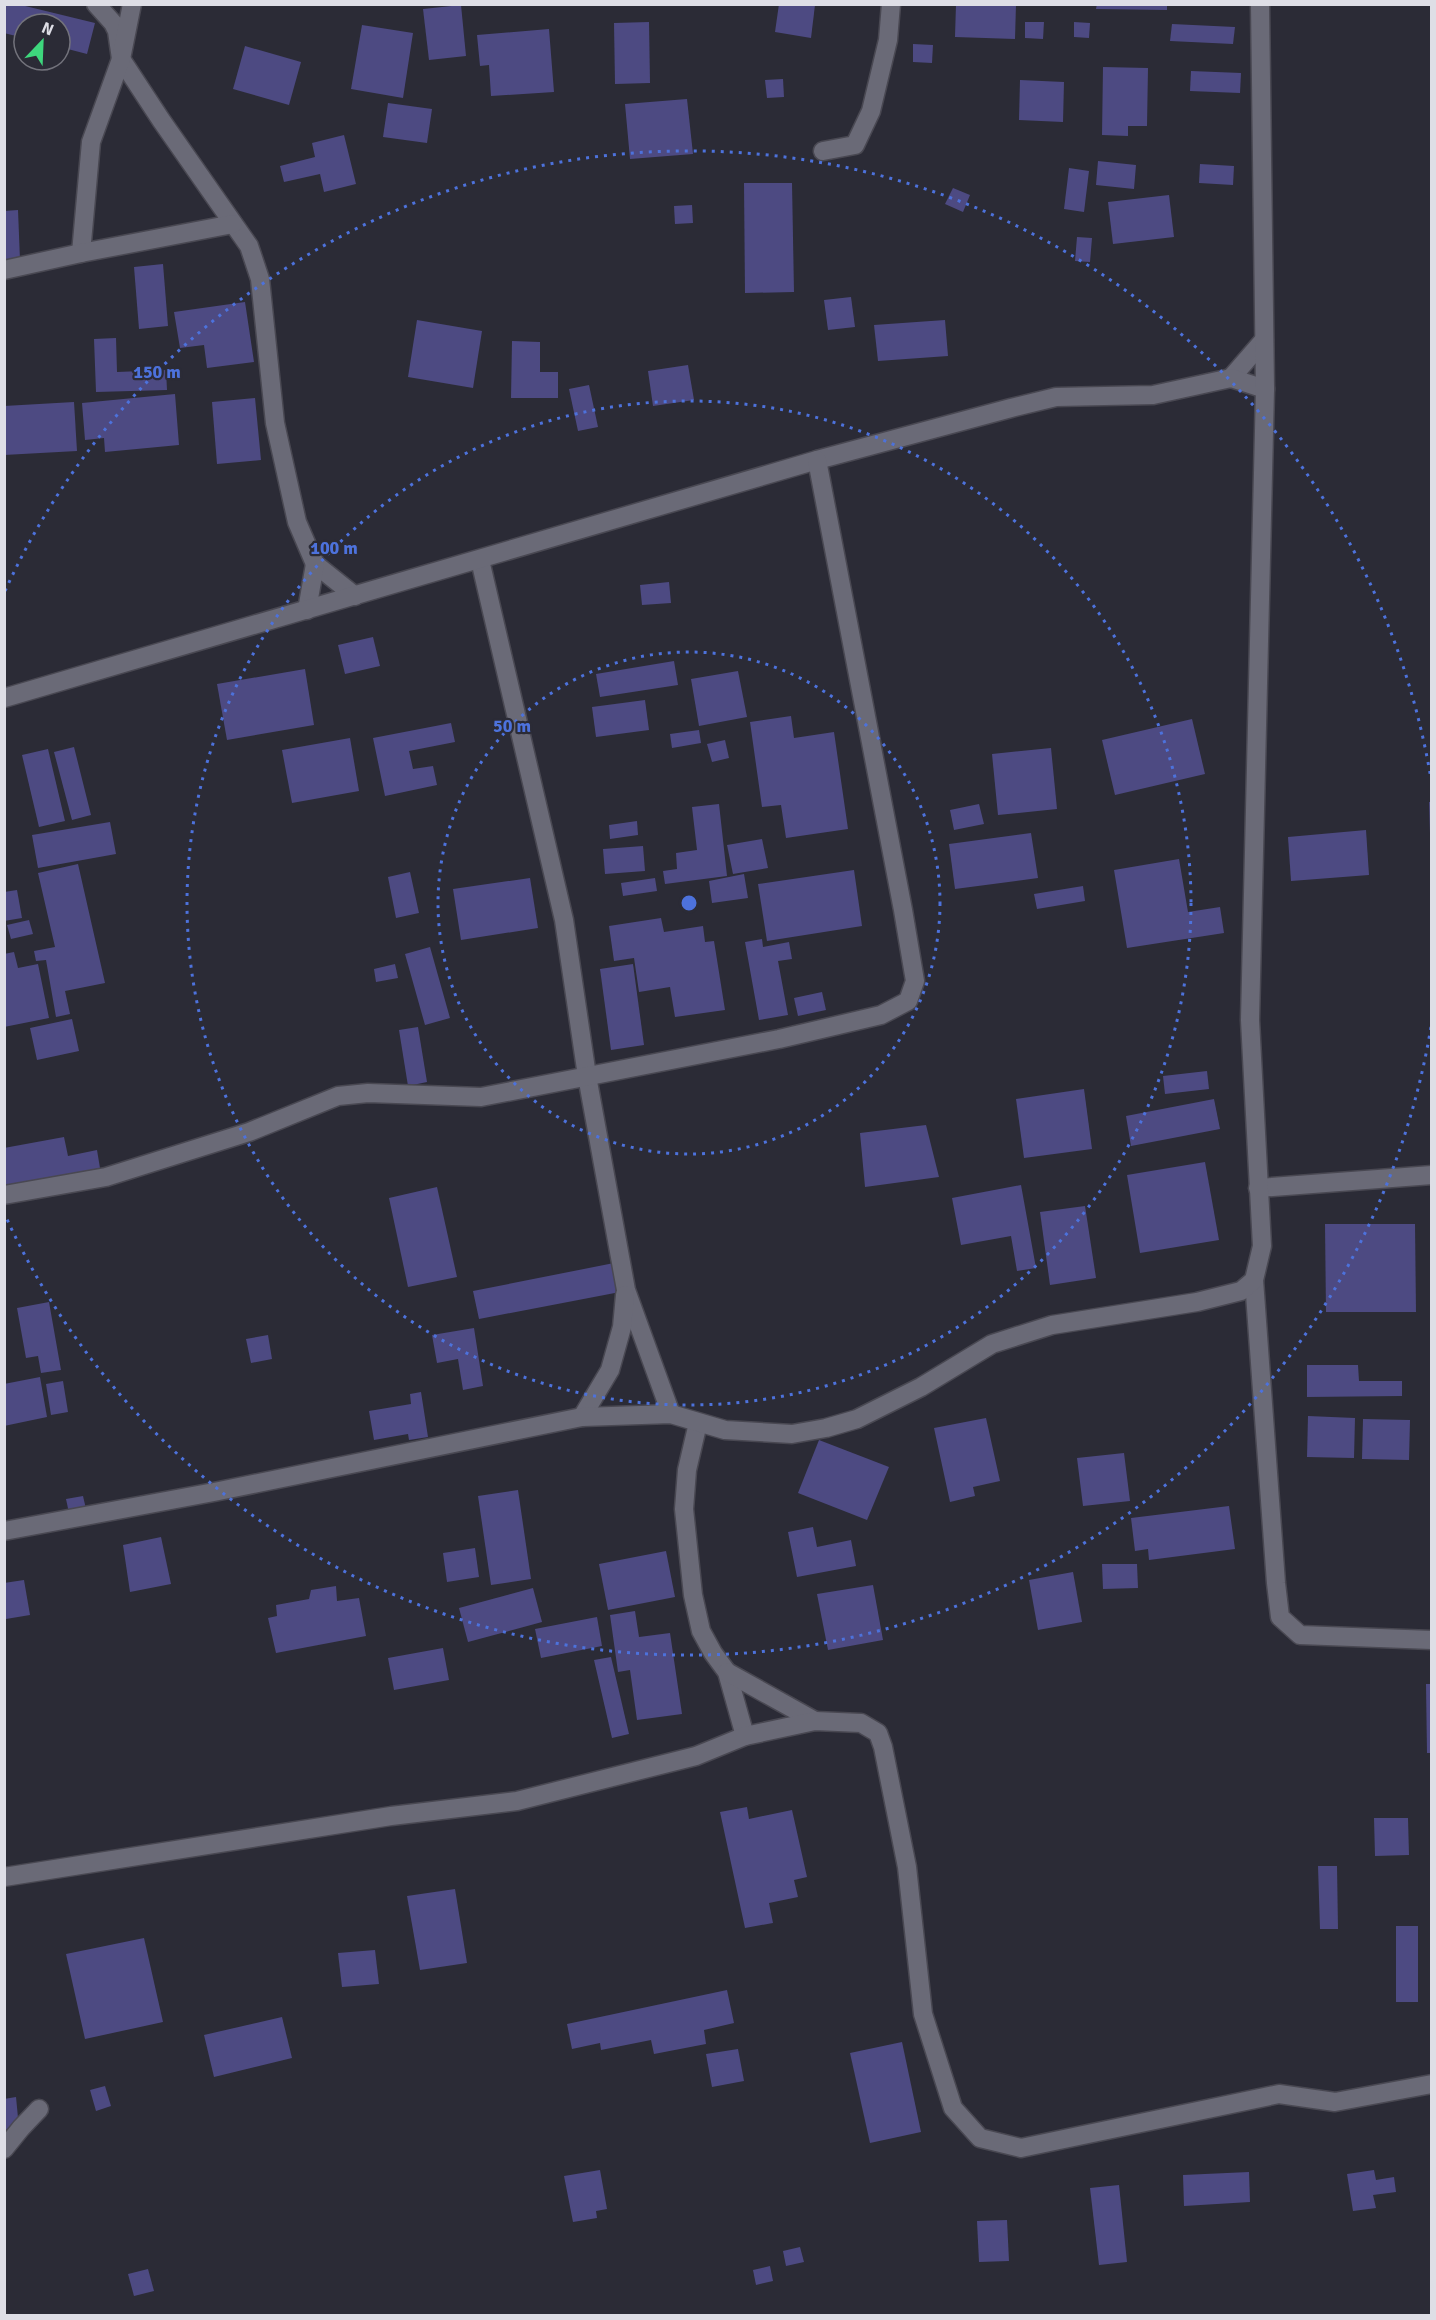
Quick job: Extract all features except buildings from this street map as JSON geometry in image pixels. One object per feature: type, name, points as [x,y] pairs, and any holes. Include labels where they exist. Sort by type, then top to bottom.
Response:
[{"type":"street","points":[[96,4],[117,31],[121,59],[160,120],[249,246],[260,279],[275,423],[297,522],[315,564],[354,596]]},
{"type":"street","points":[[81,252],[91,142],[121,59],[132,4]]},
{"type":"street","points":[[822,151],[855,144],[867,120],[888,40],[891,4]]},
{"type":"street","points":[[1260,4],[1265,389],[1250,1020],[1262,1246],[1254,1280],[1276,1583],[1280,1617],[1300,1635],[1431,1640]]},
{"type":"street","points":[[4,270],[81,252],[233,224]]},
{"type":"street","points":[[1231,378],[1264,340]]},
{"type":"street","points":[[4,698],[817,460],[1056,397],[1153,395],[1231,378],[1265,389]]},
{"type":"street","points":[[4,1195],[106,1177],[249,1131],[338,1096],[368,1094],[481,1097],[881,1016],[908,1001],[915,981],[817,460]]},
{"type":"street","points":[[480,560],[564,920],[587,1076],[626,1290],[671,1414]]},
{"type":"street","points":[[307,610],[315,564]]},
{"type":"street","points":[[1258,1188],[1431,1175]]},
{"type":"street","points":[[4,1531],[214,1492],[582,1416],[671,1414],[724,1430],[792,1434],[826,1428],[857,1419],[921,1387],[992,1344],[1052,1325],[1197,1302],[1241,1291],[1254,1280]]},
{"type":"street","points":[[582,1416],[610,1370],[622,1327],[626,1290]]},
{"type":"street","points":[[698,1423],[687,1470],[684,1509],[693,1595],[701,1631],[727,1672],[745,1736]]},
{"type":"street","points":[[727,1672],[814,1721]]},
{"type":"street","points":[[4,1877],[391,1816],[517,1802],[696,1756],[745,1736],[814,1721],[861,1723],[878,1733],[882,1747],[907,1867],[923,2014],[954,2108],[980,2138],[1021,2148],[1279,2094],[1335,2102],[1431,2084]]},
{"type":"street","points":[[4,2149],[39,2109]]}]
